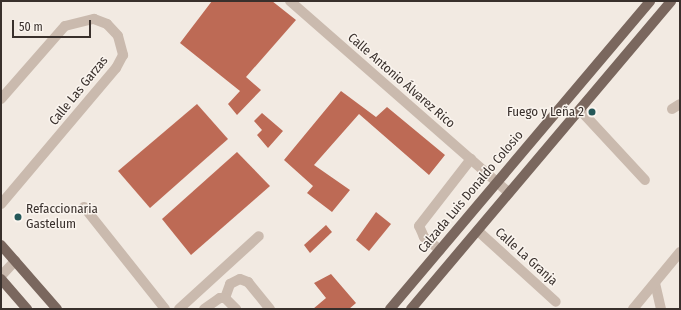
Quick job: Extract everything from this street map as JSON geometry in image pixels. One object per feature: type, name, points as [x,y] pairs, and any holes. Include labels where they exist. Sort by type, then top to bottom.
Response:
[{"type":"main road","name":"Calzada Luis Donaldo Colosio","points":[[390,309],[496,181],[650,1]]},
{"type":"main road","points":[[411,309],[509,193],[581,111],[671,1]]},
{"type":"main road","points":[[643,9],[656,20]]},
{"type":"main road","points":[[1,245],[57,309]]},
{"type":"main road","points":[[1,279],[27,309]]},
{"type":"street","name":"Calle Antonio Álvarez Rico","points":[[290,1],[509,193]]},
{"type":"street","name":"Calle Las Garzas","points":[[1,99],[65,26],[94,19],[107,24],[118,36],[123,55],[116,68],[1,204]]},
{"type":"street","points":[[581,111],[645,180]]},
{"type":"street","points":[[440,250],[424,237],[419,226],[471,159]]},
{"type":"street","points":[[84,207],[165,309]]},
{"type":"street","name":"Calle La Granja","points":[[478,231],[556,302]]},
{"type":"street","points":[[179,309],[259,236]]},
{"type":"street","points":[[633,309],[680,252]]},
{"type":"street","points":[[1,276],[15,261]]},
{"type":"street","points":[[225,298],[230,284],[240,279],[248,282],[270,309]]},
{"type":"street","points":[[655,283],[662,309]]},
{"type":"street","points":[[204,309],[215,299],[225,298]]},
{"type":"street","points":[[225,298],[236,309]]},
{"type":"building","points":[[212,1],[272,1],[296,20],[246,77],[261,90],[237,115],[228,104],[240,91],[180,43]]},
{"type":"building","points":[[341,91],[376,117],[387,107],[445,155],[429,175],[359,114],[314,165],[350,190],[332,212],[307,193],[313,186],[284,160]]},
{"type":"building","points":[[197,104],[228,139],[150,208],[118,171]]},
{"type":"building","points":[[262,113],[283,131],[268,148],[257,135],[262,130],[254,121]]},
{"type":"building","points":[[237,152],[270,186],[191,255],[162,219]]},
{"type":"building","points":[[376,212],[391,224],[369,251],[356,240]]},
{"type":"building","points":[[326,225],[332,232],[310,253],[304,245]]},
{"type":"building","points":[[331,274],[356,303],[349,309],[313,309],[326,298],[314,283]]},
{"type":"place","name":"Fuego y Leña 2","points":[[592,112]]},
{"type":"place","name":"Refaccionaria Gastelum","points":[[18,217]]}]
